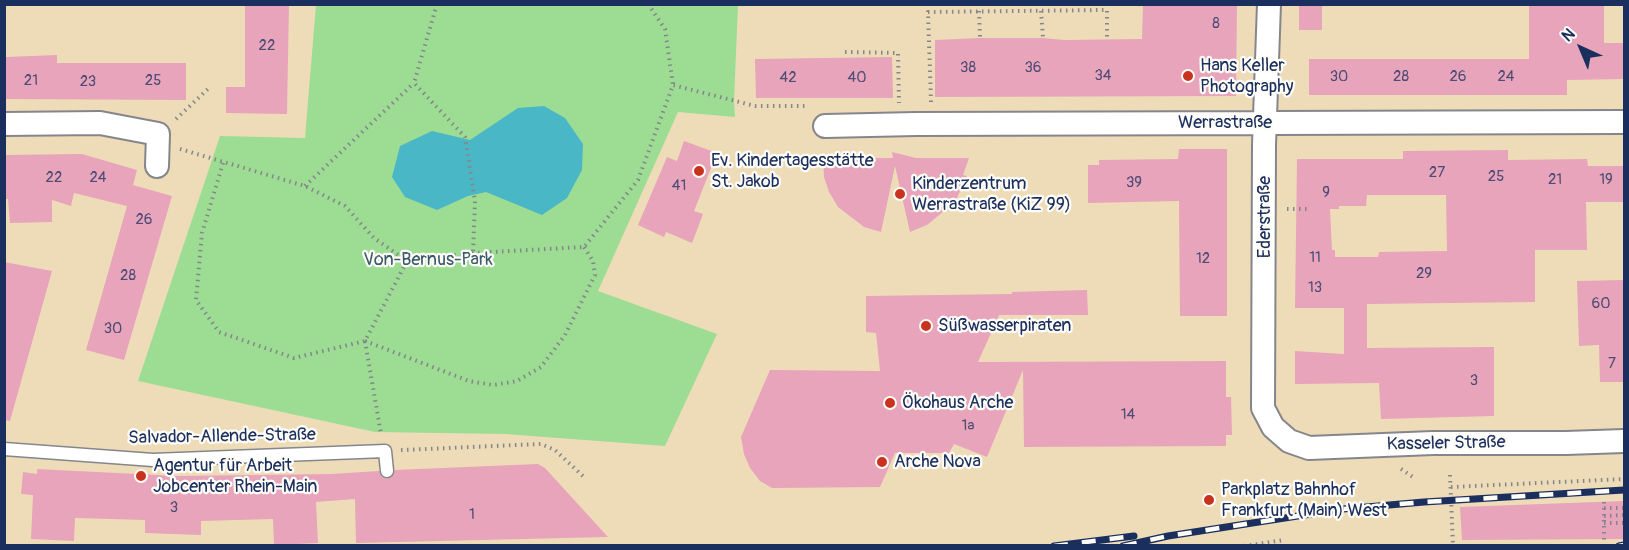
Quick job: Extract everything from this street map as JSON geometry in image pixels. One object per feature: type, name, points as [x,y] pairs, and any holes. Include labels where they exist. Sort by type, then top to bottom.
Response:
[{"type":"street","name":"Ederstraße","points":[[1269,4],[1265,123],[1263,408],[1273,427]]},
{"type":"street","name":"Werrastraße","points":[[825,126],[1624,122]]},
{"type":"street","points":[[4,124],[100,123],[158,134],[158,166]]},
{"type":"street","name":"Kasseler Straße","points":[[1273,427],[1289,441],[1309,448],[1433,442],[1624,441]]},
{"type":"lane","name":"Salvador-Allende-Straße","points":[[4,449],[153,460],[385,451]]},
{"type":"lane","points":[[385,451],[387,471]]},
{"type":"path","points":[[305,186],[414,83],[437,4]]},
{"type":"path","points":[[212,159],[305,186],[345,206],[374,238],[407,261],[473,253],[584,247],[638,180],[673,85],[664,29],[648,4]]},
{"type":"path","points":[[931,103],[928,12],[1107,10],[1107,39]]},
{"type":"path","points":[[979,11],[980,38]]},
{"type":"path","points":[[1041,11],[1042,38]]},
{"type":"path","points":[[845,52],[898,52],[899,104]]},
{"type":"path","points":[[414,83],[465,136],[475,201],[473,253]]},
{"type":"path","points":[[673,85],[755,106],[805,106]]},
{"type":"path","points":[[185,111],[209,88]]},
{"type":"path","points":[[223,163],[202,233],[196,300],[219,332],[294,358],[365,340],[469,381],[493,385],[517,381],[541,367],[566,335],[596,276],[593,261],[584,247]]},
{"type":"path","points":[[1287,209],[1310,209]]},
{"type":"path","points":[[381,432],[365,340],[407,261]]},
{"type":"path","points":[[385,451],[541,444],[555,450],[584,477]]},
{"type":"path","points":[[1450,475],[1453,546]]},
{"type":"path","points":[[1451,487],[1624,479]]},
{"type":"path","points":[[1604,502],[1604,540]]},
{"type":"path","points":[[1604,508],[1624,508]]},
{"type":"path","points":[[1604,516],[1624,515]]},
{"type":"path","points":[[1604,523],[1624,523]]},
{"type":"path","points":[[1244,546],[1284,540]]},
{"type":"green space","name":"Von-Bernus-Park","points":[[316,5],[738,5],[735,117],[678,112],[598,291],[717,334],[665,446],[505,434],[375,432],[138,381],[220,136],[305,138]]},
{"type":"water","points":[[544,106],[565,118],[583,144],[582,170],[567,198],[542,215],[486,192],[468,196],[437,210],[405,197],[392,177],[400,146],[432,131],[470,140],[518,108]]},
{"type":"building","points":[[245,4],[289,4],[287,114],[226,113],[226,87],[245,87]]},
{"type":"building","points":[[1143,4],[1237,4],[1236,96],[935,97],[935,40],[1142,39]]},
{"type":"building","points":[[1299,4],[1322,4],[1322,30],[1299,30]]},
{"type":"building","points":[[1529,4],[1604,4],[1604,43],[1624,43],[1624,79],[1567,80],[1567,95],[1309,95],[1309,59],[1529,59]]},
{"type":"building","points":[[57,55],[57,63],[186,63],[186,100],[5,99],[6,57]]},
{"type":"building","points":[[892,57],[893,98],[756,98],[755,59]]},
{"type":"building","points":[[684,141],[717,153],[694,211],[703,214],[692,243],[666,232],[664,237],[638,225],[667,157],[677,161]]},
{"type":"building","points":[[1179,149],[1227,149],[1227,316],[1180,316],[1179,201],[1088,203],[1088,165],[1099,165],[1099,160],[1178,159]]},
{"type":"building","points":[[1508,150],[1508,160],[1587,159],[1588,166],[1624,166],[1624,202],[1586,202],[1587,250],[1535,250],[1535,302],[1367,304],[1367,348],[1494,347],[1494,416],[1381,419],[1379,383],[1295,384],[1295,351],[1344,354],[1344,308],[1295,308],[1297,159],[1403,159],[1403,151]],"holes":[[[1367,195],[1446,195],[1447,251],[1379,252],[1378,257],[1335,257],[1335,250],[1332,250],[1330,209],[1339,209],[1339,206],[1366,206]]]},
{"type":"building","points":[[892,152],[916,158],[969,158],[963,175],[967,176],[955,202],[927,225],[910,232],[895,166],[881,232],[864,227],[838,207],[829,192],[824,177],[823,158],[893,158]]},
{"type":"building","points":[[82,154],[137,170],[133,185],[172,196],[124,360],[86,350],[127,206],[74,193],[71,206],[52,200],[52,222],[10,223],[8,199],[4,199],[4,155]]},
{"type":"building","points":[[4,262],[52,271],[10,421],[4,420]]},
{"type":"building","points":[[1624,280],[1624,382],[1600,382],[1599,345],[1579,346],[1577,281]]},
{"type":"building","name":"Ökohaus Arche","points":[[1087,290],[1088,315],[999,315],[978,362],[1226,361],[1226,397],[1231,397],[1232,435],[1226,435],[1226,446],[1024,447],[1023,370],[987,457],[954,444],[949,453],[895,453],[880,487],[772,488],[760,481],[750,468],[744,454],[741,437],[770,370],[880,371],[876,333],[866,332],[866,296],[1012,294],[1012,292]]},
{"type":"building","points":[[538,464],[545,468],[608,537],[356,543],[355,499],[316,502],[318,543],[274,545],[273,519],[201,521],[201,535],[145,533],[145,520],[75,518],[74,541],[31,539],[33,495],[21,494],[23,472],[37,474],[37,469],[177,476],[332,474],[379,471],[381,476],[387,479],[392,477],[395,470]]},
{"type":"building","points":[[1624,501],[1624,539],[1462,540],[1460,507]]},
{"type":"railway","points":[[1123,546],[1168,536],[1343,509],[1624,490]]},
{"type":"railway","points":[[1054,546],[1134,536]]},
{"type":"railway","points":[[1619,546],[1624,545]]},
{"type":"place","name":"Hans Keller Photography","points":[[1188,76]]},
{"type":"place","name":"Ev. Kindertagesstätte St. Jakob","points":[[699,171]]},
{"type":"place","name":"Kinderzentrum Werrastraße (KiZ 99)","points":[[900,194]]},
{"type":"place","name":"Süßwasserpiraten","points":[[926,326]]},
{"type":"place","name":"Ökohaus Arche","points":[[890,403]]},
{"type":"place","name":"Arche Nova","points":[[882,462]]},
{"type":"place","name":"Agentur für Arbeit Jobcenter Rhein-Main","points":[[141,476]]},
{"type":"place","name":"Parkplatz Bahnhof Frankfurt (Main) West","points":[[1209,500]]}]
